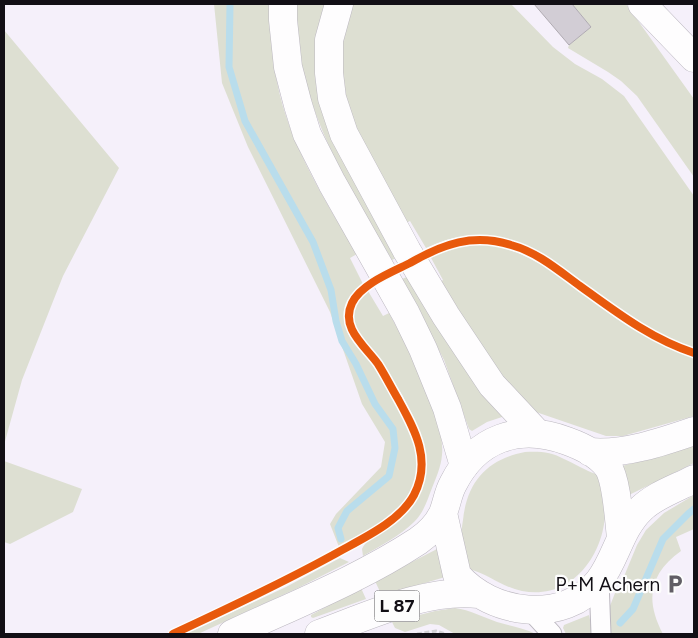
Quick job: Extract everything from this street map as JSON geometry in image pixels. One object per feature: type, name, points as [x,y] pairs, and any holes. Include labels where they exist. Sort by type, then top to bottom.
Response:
[{"type":"main road","points":[[283,4],[288,67],[304,126],[332,183],[406,314],[441,390],[464,466]]},
{"type":"main road","points":[[339,4],[334,19],[329,51],[330,85],[336,113],[344,134],[413,261],[457,332],[492,385],[537,433]]},
{"type":"main road","points":[[642,4],[694,58]]},
{"type":"main road","points":[[668,4],[694,40]]},
{"type":"main road","points":[[590,452],[606,453],[637,447],[694,431]]},
{"type":"main road","points":[[621,538],[614,484],[610,471],[602,460],[567,441],[537,433],[516,434],[499,439],[479,450],[464,466],[449,493],[443,513],[457,575],[464,582],[479,594],[500,604],[530,610],[554,608],[572,602],[592,589],[612,560],[621,538],[634,518],[646,505],[694,479]]},
{"type":"main road","name":"L 87","points":[[232,634],[362,573],[417,541],[430,530],[443,513]]},
{"type":"main road","name":"L 87","points":[[319,634],[380,612],[434,596],[455,592],[479,594]]},
{"type":"street","points":[[599,580],[601,634]]},
{"type":"street","points":[[530,610],[552,634]]},
{"type":"path","points":[[418,634],[436,631],[446,634]]},
{"type":"shaded area","points":[[214,4],[272,4],[275,69],[279,93],[287,118],[307,165],[331,211],[357,254],[350,258],[363,284],[352,295],[346,308],[345,322],[347,330],[352,341],[374,367],[384,383],[406,423],[415,448],[417,461],[413,487],[400,507],[366,532],[339,547],[330,524],[336,514],[381,467],[385,442],[362,404],[330,312],[248,147],[222,83]]},
{"type":"shaded area","points":[[296,4],[328,4],[321,29],[398,257],[392,260],[340,169],[313,107],[304,74],[298,40]]},
{"type":"shaded area","points":[[350,4],[511,4],[553,47],[624,96],[694,196],[694,348],[664,336],[644,325],[617,308],[551,260],[529,248],[506,239],[481,235],[455,238],[426,248],[410,221],[404,224],[346,110],[339,51]]},
{"type":"shaded area","points":[[572,4],[626,4],[694,99],[694,177],[637,96],[621,81],[568,48],[569,45],[591,27]]},
{"type":"shaded area","points":[[4,30],[119,168],[63,276],[22,380],[4,445]]},
{"type":"shaded area","points":[[477,244],[496,246],[532,259],[564,279],[630,327],[650,339],[694,357],[694,416],[623,436],[606,436],[533,411],[520,402],[438,284],[443,280],[430,256],[449,248]]},
{"type":"shaded area","points":[[409,276],[502,417],[487,422],[472,431],[469,429],[444,360],[402,279]]},
{"type":"shaded area","points":[[368,291],[383,316],[389,313],[424,383],[438,422],[442,440],[442,455],[441,464],[423,510],[417,518],[396,536],[363,556],[362,549],[365,544],[393,523],[411,505],[423,484],[425,471],[423,443],[411,412],[387,370],[362,339],[357,329],[354,310],[358,302]]},
{"type":"shaded area","points":[[694,446],[694,463],[629,495],[622,466]]},
{"type":"shaded area","points":[[525,452],[550,453],[598,475],[605,501],[605,519],[601,537],[585,568],[573,580],[558,588],[541,592],[515,589],[469,569],[463,546],[462,527],[465,506],[475,483],[490,466],[512,455]]},
{"type":"shaded area","points":[[4,461],[82,489],[73,512],[10,544],[4,542]]},
{"type":"shaded area","points":[[694,495],[694,529],[676,537],[681,551],[662,569],[656,578],[653,588],[654,610],[663,634],[610,634],[608,611],[637,545],[646,530],[664,513]]},
{"type":"shaded area","points":[[437,549],[445,577],[382,596],[375,581]]},
{"type":"shaded area","points":[[340,558],[349,562],[298,588],[198,634],[185,634],[286,587]]},
{"type":"shaded area","points":[[361,588],[366,599],[313,618],[311,617],[311,615]]},
{"type":"shaded area","points":[[455,608],[536,634],[455,634],[439,625],[430,624],[405,632],[395,628],[392,622]]},
{"type":"shaded area","points":[[589,615],[593,634],[566,634],[563,628],[564,625]]},
{"type":"building","points":[[534,4],[572,4],[591,27],[569,45]]},
{"type":"waterway","points":[[230,4],[229,67],[245,121],[313,242],[331,290],[336,321],[342,341],[356,364],[375,404],[393,429],[395,448],[389,476],[347,511],[338,528],[341,539]]},
{"type":"waterway","points":[[620,623],[633,609],[663,539],[694,509]]},
{"type":"cycle path","points":[[173,634],[313,566],[366,537],[399,514],[414,495],[421,470],[421,457],[415,434],[383,372],[356,336],[349,321],[349,312],[356,296],[370,284],[386,275],[434,250],[459,242],[484,240],[511,245],[530,252],[547,262],[649,333],[694,353]]},
{"type":"place","name":"P+M Achern","points":[[675,584]]}]
